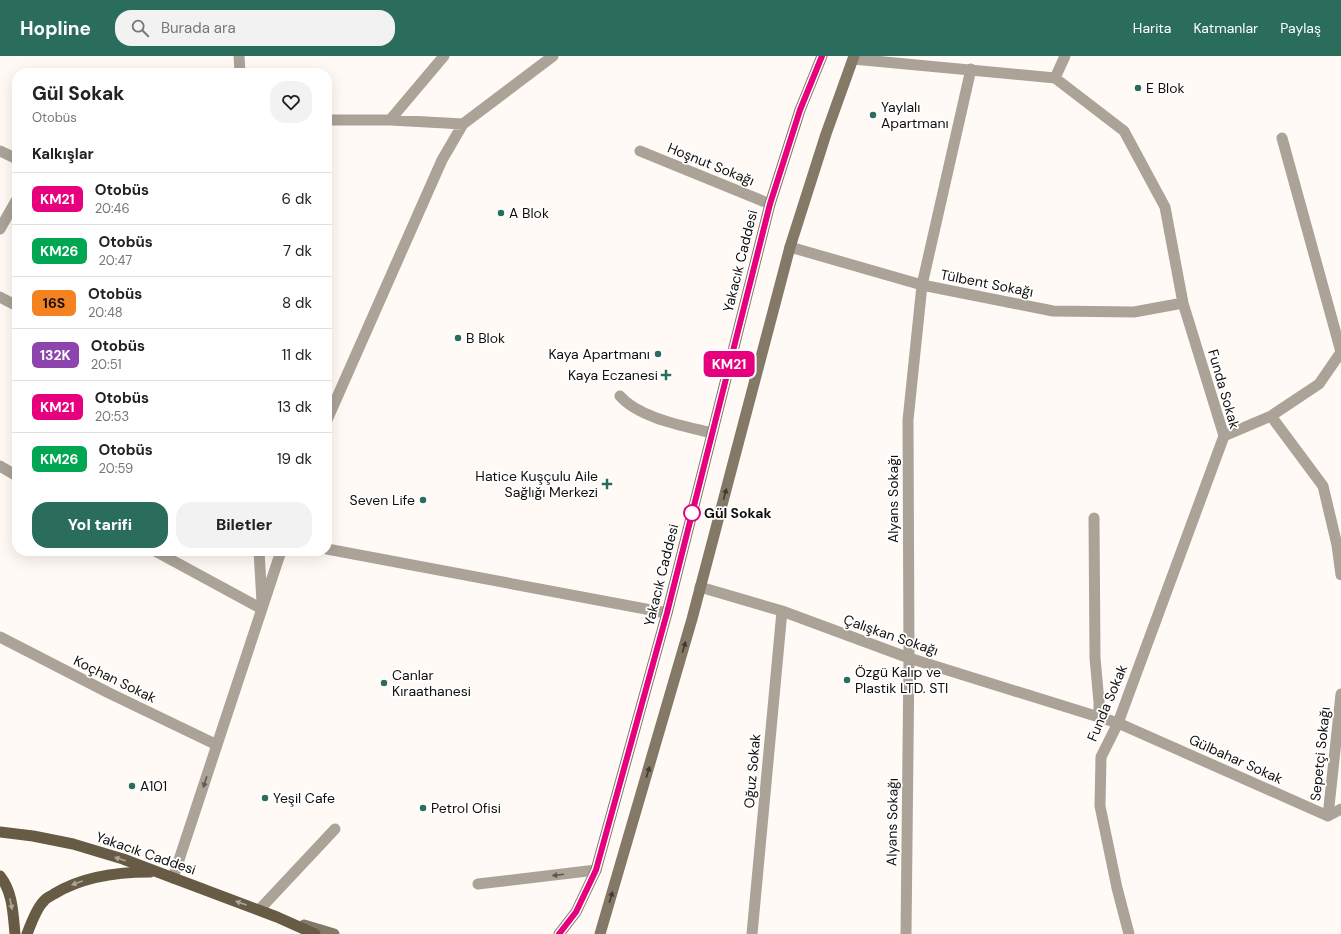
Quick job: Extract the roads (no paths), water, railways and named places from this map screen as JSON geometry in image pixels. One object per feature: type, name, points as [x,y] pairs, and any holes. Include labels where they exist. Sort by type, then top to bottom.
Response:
[{"type":"main road","name":"Yakacık Caddesi","points":[[559,934],[576,912],[596,870],[667,613],[770,204],[800,110],[822,56]]},
{"type":"main road","points":[[600,934],[668,703],[790,247],[826,134],[853,57]]},
{"type":"main road","name":"Yakacık Caddesi","points":[[0,832],[33,836],[73,844],[123,859],[277,917],[315,934]]},
{"type":"main road","points":[[27,934],[44,900],[64,888],[103,875],[126,872],[157,872]]},
{"type":"main road","points":[[0,876],[9,891],[15,934]]},
{"type":"main road","name":"Yakacık Caddesi","points":[[277,917],[334,934]]},
{"type":"street","points":[[239,56],[240,68]]},
{"type":"street","points":[[390,120],[444,56]]},
{"type":"street","points":[[332,409],[442,160],[463,124],[553,56]]},
{"type":"street","points":[[853,57],[1055,78],[1065,56]]},
{"type":"street","name":"Alyans Sokağı","points":[[906,934],[909,658],[908,420],[922,285],[971,69]]},
{"type":"street","name":"Funda Sokak","points":[[1055,78],[1124,131],[1165,207],[1183,303],[1224,436],[1118,723],[1101,757],[1100,806],[1117,888],[1129,934]]},
{"type":"street","points":[[332,120],[390,120],[463,124]]},
{"type":"street","points":[[1224,436],[1271,416],[1319,384],[1341,352],[1282,138]]},
{"type":"street","points":[[0,151],[12,157]]},
{"type":"street","name":"Hoşnut Sokağı","points":[[640,151],[770,204]]},
{"type":"street","points":[[0,229],[12,208]]},
{"type":"street","name":"Tülbent Sokağı","points":[[790,247],[922,285],[1053,311],[1134,312],[1183,303]]},
{"type":"street","points":[[0,297],[12,303]]},
{"type":"street","points":[[620,396],[630,406],[662,420],[712,433]]},
{"type":"street","points":[[1271,416],[1323,486],[1337,545],[1341,576]]},
{"type":"street","points":[[0,466],[12,473]]},
{"type":"street","points":[[1094,518],[1095,658],[1099,717]]},
{"type":"street","points":[[332,550],[667,613]]},
{"type":"street","points":[[164,556],[262,609]]},
{"type":"street","points":[[259,556],[262,609]]},
{"type":"street","points":[[173,878],[279,556]]},
{"type":"street","name":"Çalışkan Sokağı","points":[[700,587],[782,611],[909,658],[1118,723]]},
{"type":"street","name":"Oğuz Sokak","points":[[752,934],[782,611]]},
{"type":"street","name":"Koçhan Sokak","points":[[0,637],[109,693],[217,745]]},
{"type":"street","name":"Sepetçi Sokağı","points":[[1328,816],[1341,694]]},
{"type":"street","name":"Gülbahar Sokak","points":[[1118,723],[1328,816]]},
{"type":"street","points":[[1328,816],[1341,809]]},
{"type":"street","points":[[259,910],[335,829]]},
{"type":"street","points":[[478,884],[596,870]]},
{"type":"place","name":"E Blok","points":[[1138,88]]},
{"type":"place","name":"Yaylalı Apartmanı","points":[[873,115]]},
{"type":"place","name":"A Blok","points":[[501,213]]},
{"type":"place","name":"B Blok","points":[[458,338]]},
{"type":"place","name":"Kaya Apartmanı","points":[[658,354]]},
{"type":"place","name":"Kaya Eczanesi","points":[[666,375]]},
{"type":"place","name":"Hatice Kuşçulu Aile Sağlığı Merkezi","points":[[607,484]]},
{"type":"place","name":"Seven Life","points":[[423,500]]},
{"type":"place","name":"Gül Sokak","points":[[692,513]]},
{"type":"place","name":"Özgü Kalıp ve Plastik LTD. STI","points":[[847,680]]},
{"type":"place","name":"Canlar Kıraathanesi","points":[[384,683]]},
{"type":"place","name":"A101","points":[[132,786]]},
{"type":"place","name":"Yeşil Cafe","points":[[265,798]]},
{"type":"place","name":"Petrol Ofisi","points":[[423,808]]}]
